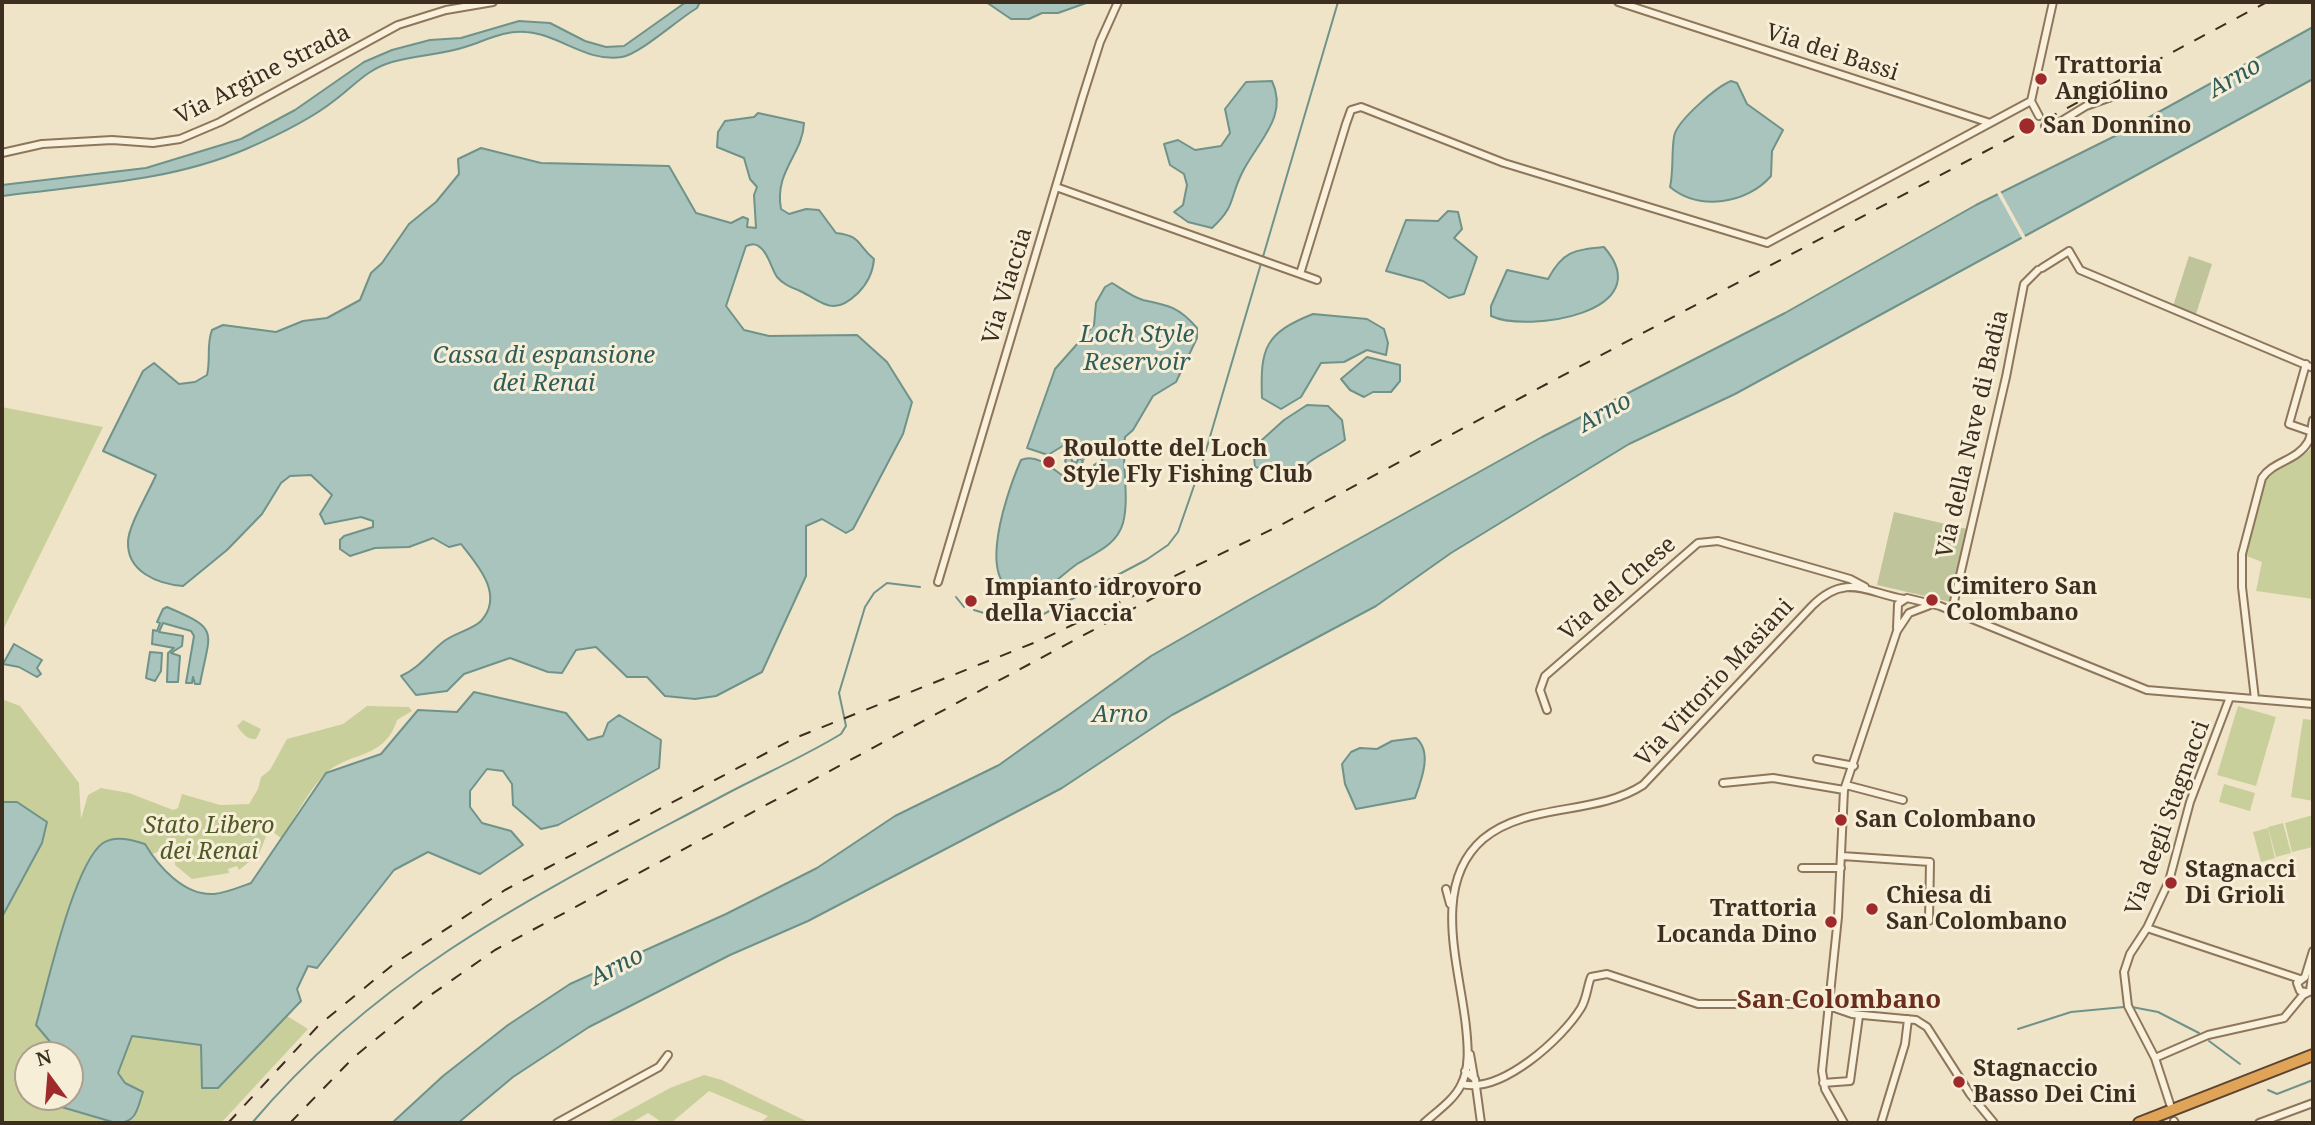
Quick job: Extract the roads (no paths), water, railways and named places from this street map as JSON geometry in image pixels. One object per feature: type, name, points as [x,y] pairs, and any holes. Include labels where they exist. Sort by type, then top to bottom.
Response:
[{"type":"highway","points":[[2139,1123],[2313,1055]]},
{"type":"highway","points":[[2155,1123],[2313,1061]]},
{"type":"street","name":"Via Argine Strada","points":[[2,153],[42,144],[111,140],[153,143],[188,136],[398,25],[446,9],[493,2]]},
{"type":"street","name":"Via Viaccia","points":[[938,582],[1100,42],[1118,2]]},
{"type":"street","name":"Via dei Bassi","points":[[1618,2],[1990,123]]},
{"type":"street","points":[[2039,116],[2031,101],[2053,2]]},
{"type":"street","points":[[2045,126],[2050,128],[2086,106],[2113,96]]},
{"type":"street","points":[[1300,274],[1351,110],[1361,107],[1504,163],[1767,243],[2031,101]]},
{"type":"street","points":[[1056,187],[1317,280]]},
{"type":"street","name":"Via della Nave di Badia","points":[[1952,610],[2006,377],[2024,284],[2040,269],[2069,251],[2080,270],[2306,364]]},
{"type":"street","points":[[2313,368],[2306,364],[2289,424],[2313,432]]},
{"type":"street","points":[[2255,699],[2242,587],[2242,554],[2262,478],[2270,469],[2301,452],[2313,432],[2313,420]]},
{"type":"street","name":"Via del Chese","points":[[1547,710],[1540,691],[1545,676],[1698,543],[1718,541],[1850,579],[1866,588],[1895,597],[1952,610],[2147,690],[2313,704]]},
{"type":"street","points":[[1834,575],[1844,587],[1850,579]]},
{"type":"street","name":"Via del Chese","points":[[1844,587],[1866,588]]},
{"type":"street","name":"Via Vittorio Masiani","points":[[1462,1084],[1467,1041],[1451,910],[1462,868],[1482,840],[1512,822],[1615,798],[1643,785],[1812,606],[1824,595],[1844,587]]},
{"type":"street","points":[[1844,1123],[1823,1083],[1842,856],[1845,787],[1859,753],[1897,631],[1898,608],[1895,597]]},
{"type":"street","points":[[1897,631],[1913,605],[1907,599],[1898,608]]},
{"type":"street","points":[[1898,608],[1902,614],[1930,604]]},
{"type":"street","name":"Via degli Stagnacci","points":[[2170,1104],[2155,1058],[2129,1010],[2124,984],[2129,956],[2147,928],[2169,881],[2189,806],[2230,697]]},
{"type":"street","points":[[1817,759],[1854,766]]},
{"type":"street","points":[[1723,783],[1773,778],[1845,787],[1903,800]]},
{"type":"street","points":[[1842,856],[1930,862],[1929,921]]},
{"type":"street","points":[[1802,868],[1841,868]]},
{"type":"street","points":[[1446,889],[1451,910]]},
{"type":"street","points":[[2147,928],[2305,985]]},
{"type":"street","points":[[2305,985],[2313,951]]},
{"type":"street","points":[[2155,1058],[2208,1035],[2282,1019],[2291,1013],[2313,968]]},
{"type":"street","points":[[1424,1123],[1462,1084],[1498,1079],[1526,1063],[1549,1044],[1583,1004],[1591,977],[1598,974],[1698,1004],[1830,1005],[1859,1016],[1908,1019],[1927,1027],[1970,1094],[1994,1123]]},
{"type":"street","points":[[1823,1083],[1850,1081],[1859,1016]]},
{"type":"street","points":[[1881,1123],[1905,1044],[1908,1019]]},
{"type":"street","points":[[1467,1041],[1481,1123]]},
{"type":"street","points":[[557,1123],[659,1067],[668,1055]]},
{"type":"street","points":[[1465,1071],[1475,1082]]},
{"type":"street","points":[[2259,1123],[2313,1103]]},
{"type":"water","points":[[686,2],[700,2],[697,8],[630,55],[609,58],[538,34],[502,34],[456,50],[383,65],[368,73],[304,121],[217,160],[126,181],[2,196],[2,185],[146,168],[241,139],[295,110],[364,62],[392,50],[430,40],[461,38],[519,21],[550,23],[585,41],[606,47],[624,46]]},
{"type":"water","points":[[986,2],[1089,2],[1058,13],[1042,13],[1029,19],[1011,19]]},
{"type":"water","name":"Arno","points":[[2313,27],[2313,79],[1735,394],[1629,444],[1451,553],[1376,606],[1172,715],[1062,788],[808,921],[730,955],[589,1027],[513,1077],[458,1123],[392,1123],[443,1076],[508,1025],[570,984],[726,914],[817,868],[895,816],[999,765],[1151,656],[1247,601],[1542,437],[1785,313],[1976,205],[2117,135]]},
{"type":"water","points":[[1272,81],[1277,106],[1274,118],[1242,173],[1229,208],[1212,228],[1188,222],[1174,212],[1183,205],[1187,185],[1184,174],[1170,165],[1164,144],[1178,140],[1195,150],[1221,146],[1230,133],[1225,109],[1246,82]]},
{"type":"water","points":[[1731,81],[1737,83],[1747,104],[1783,130],[1772,151],[1771,176],[1749,193],[1722,201],[1682,195],[1670,187],[1675,133],[1684,119],[1700,104]]},
{"type":"water","name":"Cassa di espansione dei Renai","points":[[758,113],[804,123],[799,144],[782,184],[781,209],[789,214],[806,209],[819,210],[836,233],[850,236],[874,259],[871,273],[858,293],[842,304],[829,306],[782,282],[764,251],[759,246],[748,245],[726,306],[744,330],[769,336],[857,335],[887,362],[912,402],[903,434],[853,529],[846,533],[822,519],[806,526],[806,576],[762,672],[716,696],[695,699],[665,696],[647,677],[627,677],[596,647],[576,650],[562,673],[548,672],[510,658],[464,674],[447,691],[416,695],[401,676],[447,639],[481,621],[488,611],[490,601],[486,580],[461,544],[449,547],[433,538],[409,547],[375,548],[350,556],[340,549],[340,540],[344,536],[373,527],[373,521],[361,517],[325,524],[320,514],[332,495],[311,475],[290,476],[281,483],[262,514],[227,550],[183,586],[154,579],[138,569],[129,552],[129,535],[156,475],[103,451],[143,371],[154,363],[179,384],[195,382],[207,375],[212,330],[223,325],[276,332],[303,321],[327,318],[360,300],[371,273],[382,263],[409,224],[436,202],[459,174],[458,159],[481,148],[541,163],[669,166],[696,213],[731,223],[743,217],[748,219],[747,227],[756,228],[754,195],[757,187],[750,179],[744,158],[717,147],[718,132],[725,121],[754,117]]},
{"type":"water","points":[[1448,211],[1458,212],[1462,229],[1454,238],[1477,257],[1464,294],[1449,298],[1423,281],[1386,271],[1406,220],[1438,221]]},
{"type":"water","points":[[1604,247],[1617,270],[1615,288],[1603,302],[1582,313],[1558,319],[1509,321],[1491,316],[1491,306],[1507,270],[1548,279],[1564,257],[1585,249]]},
{"type":"water","name":"Loch Style Reservoir","points":[[1112,283],[1139,299],[1179,311],[1197,328],[1197,338],[1176,382],[1153,396],[1133,430],[1125,437],[1125,513],[1116,537],[1105,548],[1077,564],[1046,589],[1019,592],[1004,584],[997,568],[997,546],[1007,498],[1021,460],[1027,458],[1040,461],[1070,481],[1075,476],[1065,461],[1070,453],[1072,461],[1076,463],[1079,458],[1083,461],[1080,468],[1094,478],[1098,474],[1094,465],[1097,463],[1103,466],[1101,454],[1092,449],[1090,442],[1084,459],[1074,450],[1078,442],[1074,439],[1048,455],[1027,448],[1055,369],[1094,325],[1096,303],[1105,287]]},
{"type":"water","points":[[1313,314],[1367,319],[1384,329],[1388,343],[1386,355],[1367,350],[1344,362],[1321,363],[1301,397],[1281,409],[1262,398],[1262,366],[1265,354],[1269,344],[1284,328]]},
{"type":"water","points":[[1367,357],[1400,365],[1400,381],[1391,392],[1373,392],[1364,397],[1350,390],[1341,379]]},
{"type":"water","points":[[1307,405],[1328,406],[1342,420],[1345,440],[1312,460],[1295,476],[1255,467],[1253,448],[1284,420]]},
{"type":"water","points":[[167,607],[196,621],[208,634],[200,684],[195,684],[193,677],[192,683],[186,683],[194,636],[191,631],[163,623],[159,632],[183,636],[182,646],[171,653],[180,656],[178,682],[167,682],[168,653],[174,648],[152,644],[153,630],[157,631],[160,623],[157,622],[163,609]]},
{"type":"water","points":[[14,644],[42,660],[37,668],[41,674],[37,677],[19,667],[3,664]]},
{"type":"water","points":[[150,652],[162,653],[161,671],[155,681],[146,678]]},
{"type":"water","points":[[474,692],[566,713],[588,740],[603,736],[608,723],[619,715],[661,740],[659,768],[558,825],[541,829],[513,805],[512,784],[503,771],[487,769],[470,791],[470,807],[482,823],[511,831],[523,845],[480,874],[428,852],[394,870],[317,968],[308,966],[297,989],[301,1001],[218,1088],[202,1088],[201,1045],[132,1036],[118,1073],[125,1083],[143,1092],[132,1118],[116,1123],[75,1111],[84,1111],[84,1041],[49,1041],[36,1025],[72,899],[92,855],[103,843],[119,839],[145,844],[173,878],[192,890],[203,893],[214,894],[251,883],[326,773],[381,754],[418,710],[457,712]]},
{"type":"water","points":[[1416,738],[1424,751],[1425,759],[1415,798],[1356,809],[1345,784],[1342,764],[1351,752],[1360,748],[1377,749],[1392,741]]},
{"type":"water","points":[[2,802],[17,802],[47,822],[42,843],[2,917]]},
{"type":"waterway","points":[[974,610],[1011,621],[1036,618],[1146,560],[1168,545],[1178,532],[1204,457],[1338,2]]},
{"type":"waterway","points":[[252,1123],[303,1067],[357,1018],[414,974],[473,934],[597,862],[841,734],[846,726],[839,693],[865,607],[874,593],[887,583],[920,587]]},
{"type":"waterway","points":[[956,597],[964,607]]},
{"type":"waterway","points":[[2018,1029],[2071,1012],[2124,1007]]},
{"type":"waterway","points":[[2132,1007],[2158,1012],[2199,1033]]},
{"type":"waterway","points":[[2209,1041],[2240,1064]]},
{"type":"waterway","points":[[2268,1090],[2277,1094],[2313,1080]]},
{"type":"railway","points":[[228,1123],[319,1025],[395,963],[505,890],[795,738],[1041,640],[1277,527],[2267,2]]},
{"type":"railway","points":[[290,1123],[354,1057],[425,999],[495,950],[1155,597]]},
{"type":"place","name":"Trattoria Angiolino","points":[[2041,79]]},
{"type":"place","name":"San Donnino","points":[[2027,126]]},
{"type":"place","name":"Roulotte del Loch Style Fly Fishing Club","points":[[1049,462]]},
{"type":"place","name":"Cimitero San Colombano","points":[[1932,600]]},
{"type":"place","name":"Impianto idrovoro della Viaccia","points":[[971,601]]},
{"type":"place","name":"San Colombano","points":[[1841,820]]},
{"type":"place","name":"Stagnacci Di Grioli","points":[[2171,883]]},
{"type":"place","name":"Chiesa di San Colombano","points":[[1872,909]]},
{"type":"place","name":"Trattoria Locanda Dino","points":[[1831,922]]},
{"type":"place","name":"Stagnaccio Basso Dei Cini","points":[[1959,1082]]},
{"type":"district","name":"San Colombano","points":[[1839,1001]]},
{"type":"park label","name":"Stato Libero dei Renai","points":[[209,839]]}]
